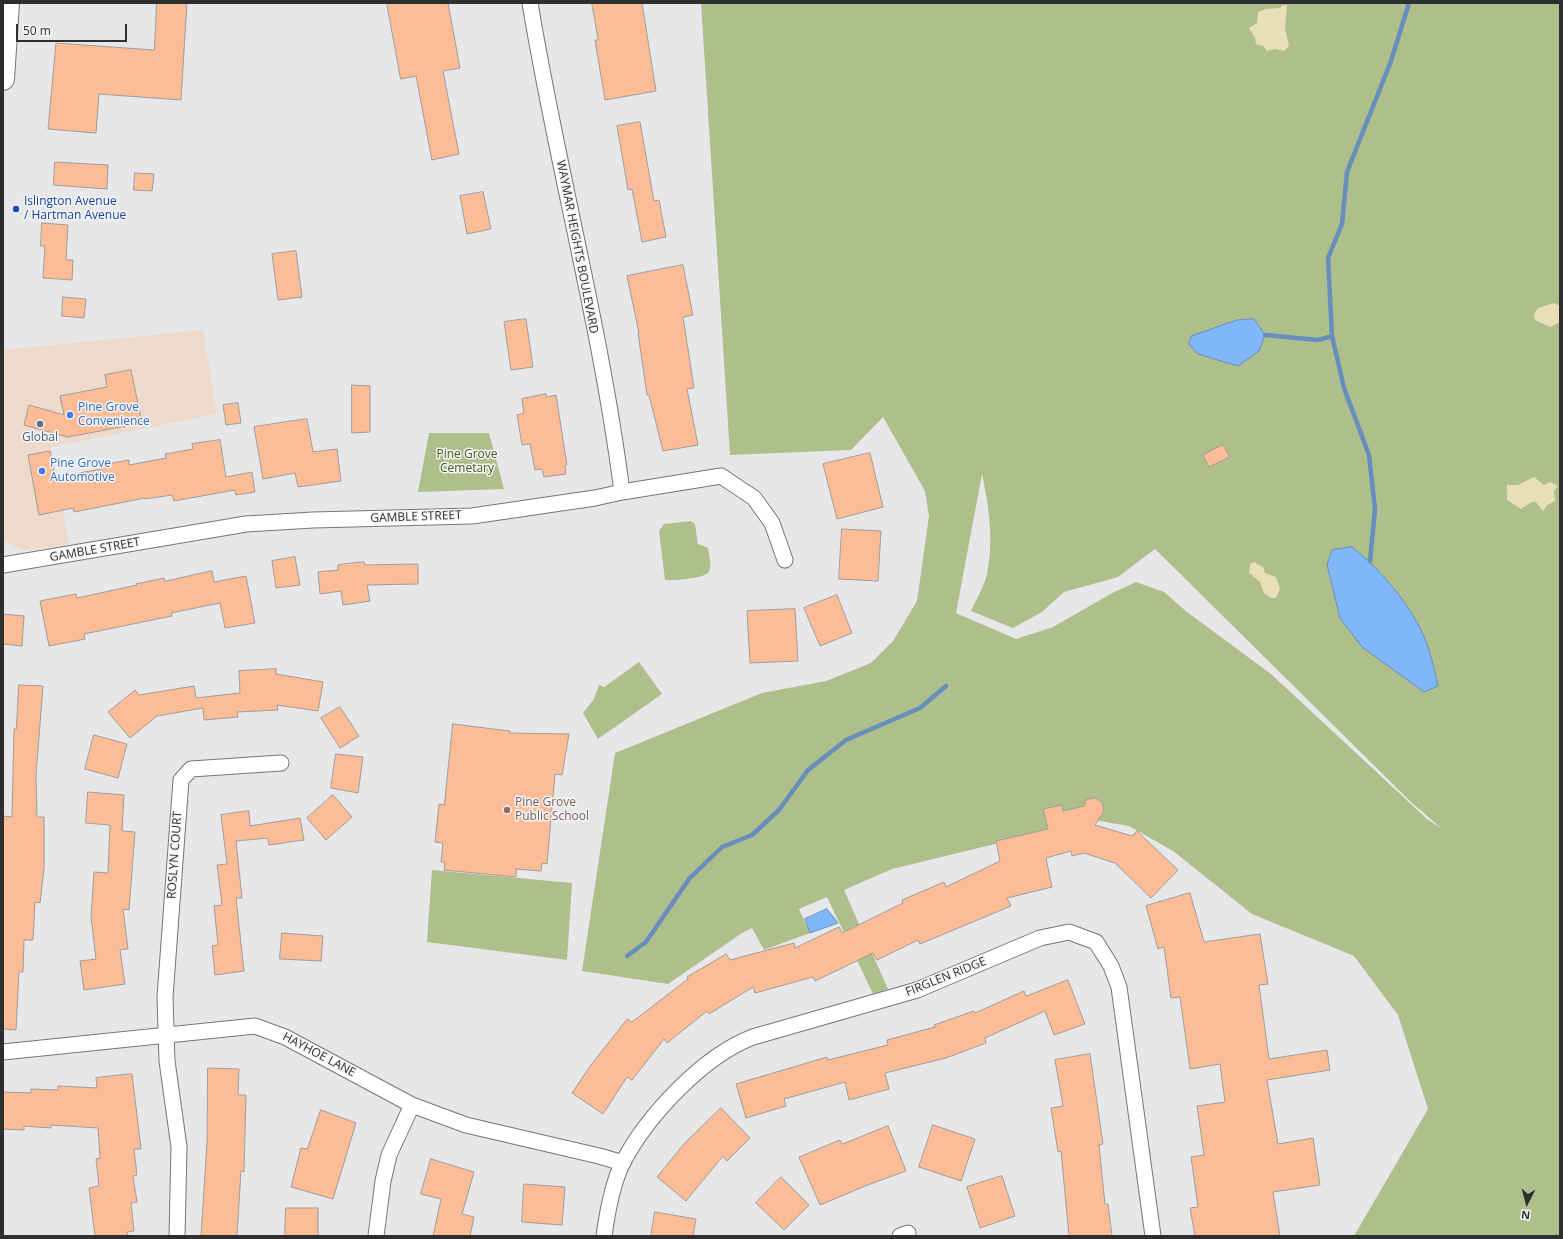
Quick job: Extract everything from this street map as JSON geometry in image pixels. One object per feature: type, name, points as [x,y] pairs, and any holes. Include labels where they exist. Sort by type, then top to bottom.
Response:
[{"type":"main road","points":[[3,78],[8,3]]},
{"type":"street","name":"WAYMAR HEIGHTS BOULEVARD","points":[[530,3],[542,74],[612,420],[622,492]]},
{"type":"street","name":"GAMBLE STREET","points":[[3,565],[246,524],[313,520],[472,516],[595,498],[622,492],[721,476],[754,498],[772,522],[785,560]]},
{"type":"street","name":"ROSLYN COURT","points":[[177,1236],[179,1147],[167,1061],[165,997],[181,780],[191,768],[282,763]]},
{"type":"street","name":"FIRGLEN RIDGE","points":[[604,1236],[615,1185],[623,1163],[639,1135],[659,1110],[704,1066],[736,1044],[753,1037],[917,990],[1040,938],[1069,932],[1096,942],[1111,966],[1119,987],[1153,1236]]},
{"type":"street","name":"HAYHOE LANE","points":[[3,1052],[244,1026],[264,1028],[285,1037],[412,1105],[466,1125],[623,1163]]},
{"type":"street","points":[[376,1236],[383,1181],[389,1155],[412,1105]]},
{"type":"shaded area","points":[[203,330],[217,414],[51,447],[69,544],[24,551],[3,540],[3,350]]},
{"type":"green space","points":[[701,3],[1560,3],[1560,1236],[1354,1236],[1428,1109],[1398,1015],[1354,956],[1252,914],[1173,851],[1129,826],[1094,820],[892,869],[844,890],[888,989],[873,994],[827,897],[799,909],[810,933],[764,950],[752,928],[742,933],[668,984],[582,971],[615,753],[762,693],[826,681],[871,663],[893,641],[917,601],[929,516],[925,491],[883,417],[851,450],[730,455]],"holes":[[[982,474],[990,524],[989,562],[984,584],[971,611],[1013,628],[1042,612],[1064,592],[1118,577],[1155,549],[1410,801],[1442,829],[1427,819],[1271,674],[1187,612],[1164,592],[1136,582],[1114,592],[1053,627],[1016,639],[956,613]]]},
{"type":"green space","name":"Pine Grove Cemetary","points":[[429,433],[489,433],[504,489],[418,492]]},
{"type":"green space","points":[[691,521],[695,524],[698,544],[708,548],[710,561],[709,571],[705,575],[694,578],[665,580],[659,531],[664,524]]},
{"type":"green space","points":[[639,662],[662,694],[598,739],[583,713],[594,699],[599,685],[604,687]]},
{"type":"green space","points":[[432,870],[572,883],[567,960],[427,942]]},
{"type":"sand","points":[[1283,5],[1287,5],[1285,28],[1289,46],[1284,51],[1275,49],[1267,51],[1263,46],[1256,44],[1255,38],[1249,28],[1257,23],[1258,12],[1266,9],[1280,8]]},
{"type":"sand","points":[[1554,303],[1560,306],[1560,322],[1550,327],[1534,318],[1535,312],[1538,308]]},
{"type":"sand","points":[[1534,477],[1544,485],[1550,482],[1558,486],[1554,491],[1555,501],[1547,505],[1543,511],[1536,502],[1532,502],[1521,509],[1507,500],[1507,485],[1518,485]]},
{"type":"sand","points":[[1254,562],[1263,567],[1265,573],[1276,577],[1280,589],[1276,598],[1271,598],[1264,593],[1260,582],[1249,573],[1250,564]]},
{"type":"water","points":[[1254,319],[1265,335],[1259,351],[1238,366],[1198,354],[1189,344],[1191,336],[1237,320]]},
{"type":"water","points":[[1352,547],[1387,580],[1408,607],[1424,636],[1432,659],[1438,686],[1424,692],[1362,647],[1340,618],[1327,565],[1332,550]]},
{"type":"water","points":[[827,909],[838,923],[810,933],[805,919]]},
{"type":"building","points":[[157,3],[187,3],[181,100],[99,94],[96,133],[48,129],[56,43],[154,50]]},
{"type":"building","points":[[387,3],[448,3],[460,68],[443,71],[459,154],[432,160],[416,76],[401,79]]},
{"type":"building","points":[[592,3],[642,3],[656,91],[605,100],[595,40],[598,40]]},
{"type":"building","points":[[640,122],[654,201],[659,200],[666,237],[642,242],[632,189],[628,190],[617,126]]},
{"type":"building","points":[[55,162],[108,165],[107,189],[54,185]]},
{"type":"building","points":[[135,173],[154,174],[152,191],[134,190]]},
{"type":"building","points":[[483,192],[491,229],[467,234],[460,196]]},
{"type":"building","points":[[42,223],[68,225],[66,260],[73,260],[72,280],[43,278],[45,246],[41,246]]},
{"type":"building","points":[[296,251],[302,297],[278,300],[272,254]]},
{"type":"building","points":[[683,265],[693,315],[683,317],[694,388],[687,389],[698,445],[663,451],[649,395],[647,395],[639,333],[627,276]]},
{"type":"building","points":[[63,297],[86,299],[84,318],[62,316]]},
{"type":"building","points":[[526,319],[533,367],[511,370],[504,322]]},
{"type":"building","points":[[131,370],[142,423],[68,437],[24,425],[29,405],[64,415],[60,396],[107,387],[105,375]]},
{"type":"building","points":[[352,385],[370,386],[370,432],[352,433]]},
{"type":"building","points":[[546,394],[546,397],[556,395],[567,465],[565,466],[566,474],[544,477],[542,469],[535,470],[530,444],[522,445],[517,415],[524,413],[522,399]]},
{"type":"building","points":[[238,403],[241,423],[226,425],[223,405]]},
{"type":"building","points":[[307,419],[313,452],[337,449],[341,481],[298,487],[295,473],[263,479],[254,427]]},
{"type":"building","points":[[220,440],[226,477],[252,472],[255,492],[236,495],[235,490],[174,501],[172,495],[145,498],[74,512],[73,508],[39,515],[28,455],[50,451],[55,477],[102,469],[101,465],[129,460],[129,465],[166,458],[165,454],[193,449],[192,444]]},
{"type":"building","points":[[1223,445],[1230,457],[1209,467],[1203,455]]},
{"type":"building","points":[[870,453],[883,507],[837,519],[823,464]]},
{"type":"building","points":[[842,529],[881,531],[878,581],[839,579]]},
{"type":"building","points":[[295,557],[300,585],[276,588],[272,561]]},
{"type":"building","points":[[364,562],[365,565],[418,564],[418,584],[367,585],[370,601],[343,605],[341,591],[320,594],[318,572],[338,570],[338,565]]},
{"type":"building","points":[[212,571],[214,582],[246,576],[255,623],[225,628],[220,603],[171,613],[172,616],[84,634],[85,639],[49,646],[40,601],[76,594],[77,598],[164,578],[165,581]]},
{"type":"building","points":[[837,595],[852,633],[820,646],[804,608]]},
{"type":"building","points":[[795,609],[798,661],[750,663],[747,611]]},
{"type":"building","points":[[3,614],[24,616],[22,646],[3,644]]},
{"type":"building","points":[[276,669],[276,674],[323,682],[318,711],[277,705],[278,710],[237,712],[238,717],[204,720],[203,708],[157,716],[130,738],[108,712],[135,690],[139,695],[194,686],[196,698],[240,693],[239,671]]},
{"type":"building","points":[[19,685],[43,686],[36,775],[37,817],[44,817],[44,868],[40,903],[35,902],[33,940],[24,940],[23,972],[19,972],[16,1030],[3,1029],[3,816],[12,817],[14,729],[16,729]]},
{"type":"building","points":[[340,707],[359,736],[340,748],[321,718]]},
{"type":"building","points":[[453,724],[510,731],[510,733],[569,734],[562,775],[555,774],[547,864],[542,863],[541,871],[516,869],[516,877],[444,870],[445,862],[441,862],[443,843],[435,842],[439,804],[444,805]]},
{"type":"building","points":[[94,735],[127,744],[118,778],[85,769]]},
{"type":"building","points":[[336,754],[363,757],[358,793],[331,788]]},
{"type":"building","points":[[88,792],[124,795],[122,831],[135,832],[129,910],[123,909],[128,949],[120,950],[125,984],[84,990],[80,961],[96,959],[91,917],[94,872],[108,873],[110,825],[86,823]]},
{"type":"building","points":[[333,795],[352,817],[326,840],[307,818]]},
{"type":"building","points":[[1095,798],[1102,802],[1104,811],[1095,825],[1132,836],[1137,831],[1178,870],[1151,898],[1115,863],[1084,853],[1072,856],[1071,851],[1046,858],[1052,887],[1007,898],[1011,906],[920,944],[918,940],[877,960],[873,953],[815,981],[813,977],[755,993],[753,987],[709,1014],[707,1011],[667,1043],[664,1039],[632,1080],[627,1077],[603,1114],[572,1093],[591,1065],[627,1019],[632,1022],[688,979],[687,977],[726,954],[730,960],[794,943],[795,948],[839,927],[842,933],[903,903],[902,900],[944,882],[946,887],[1000,861],[996,841],[1048,829],[1043,809],[1062,805],[1063,811],[1084,806],[1086,800]]},
{"type":"building","points":[[249,811],[250,826],[300,818],[304,840],[269,845],[268,838],[236,841],[242,898],[236,898],[244,971],[215,975],[212,946],[218,945],[214,906],[222,905],[217,865],[227,864],[221,815]]},
{"type":"building","points":[[1190,893],[1204,942],[1260,934],[1268,984],[1259,985],[1269,1059],[1327,1050],[1330,1070],[1267,1080],[1278,1144],[1313,1138],[1320,1185],[1273,1192],[1280,1236],[1195,1236],[1190,1208],[1198,1207],[1191,1157],[1204,1155],[1197,1106],[1225,1102],[1220,1064],[1190,1069],[1180,997],[1171,998],[1164,947],[1158,949],[1146,906]]},
{"type":"building","points":[[282,933],[323,936],[321,961],[280,959]]},
{"type":"building","points":[[1068,980],[1085,1024],[1054,1035],[1045,1011],[985,1038],[986,1043],[946,1058],[885,1073],[889,1089],[849,1100],[845,1082],[784,1099],[786,1106],[746,1118],[736,1084],[827,1057],[828,1060],[888,1045],[887,1040],[935,1027],[934,1025],[974,1011],[975,1013],[1024,991],[1026,996]]},
{"type":"building","points":[[1090,1054],[1103,1144],[1099,1145],[1105,1204],[1108,1204],[1112,1236],[1069,1236],[1061,1151],[1058,1152],[1051,1108],[1063,1106],[1055,1060]]},
{"type":"building","points":[[208,1068],[239,1069],[238,1095],[246,1095],[244,1172],[241,1171],[237,1236],[201,1236],[207,1143]]},
{"type":"building","points":[[132,1074],[141,1149],[134,1149],[137,1175],[133,1176],[137,1202],[131,1203],[134,1231],[127,1232],[128,1236],[95,1236],[89,1188],[99,1186],[96,1159],[100,1158],[98,1128],[51,1125],[51,1128],[24,1126],[24,1130],[3,1129],[3,1092],[31,1093],[31,1089],[58,1090],[58,1086],[97,1088],[96,1078]]},
{"type":"building","points":[[721,1108],[750,1138],[727,1161],[723,1156],[686,1201],[657,1177],[684,1144]]},
{"type":"building","points":[[321,1110],[356,1123],[333,1199],[291,1187],[301,1148],[307,1149]]},
{"type":"building","points":[[933,1125],[975,1139],[961,1181],[919,1167]]},
{"type":"building","points":[[888,1126],[906,1171],[820,1205],[799,1157],[840,1140],[842,1144]]},
{"type":"building","points":[[431,1159],[474,1172],[462,1214],[474,1217],[470,1236],[433,1236],[441,1199],[421,1194]]},
{"type":"building","points":[[1002,1176],[1015,1216],[980,1228],[967,1187]]},
{"type":"building","points":[[781,1177],[809,1205],[784,1230],[756,1203]]},
{"type":"building","points":[[524,1184],[565,1187],[562,1225],[522,1222]]},
{"type":"building","points":[[286,1208],[318,1208],[318,1236],[285,1236]]},
{"type":"building","points":[[655,1212],[696,1219],[693,1236],[651,1236]]},
{"type":"waterway","points":[[1370,561],[1375,509],[1369,455],[1344,388],[1332,336],[1328,258],[1342,224],[1347,172],[1391,61],[1409,3]]},
{"type":"waterway","points":[[1265,335],[1318,340],[1332,336]]},
{"type":"waterway","points":[[627,956],[646,942],[689,879],[722,847],[752,835],[779,810],[808,770],[846,740],[920,708],[946,686]]},
{"type":"place","name":"Islington Avenue / Hartman Avenue","points":[[16,209]]},
{"type":"place","name":"Pine Grove Convenience","points":[[70,415]]},
{"type":"place","name":"Global","points":[[40,424]]},
{"type":"place","name":"Pine Grove Automotive","points":[[42,471]]},
{"type":"place","name":"Pine Grove Public School","points":[[507,810]]}]
